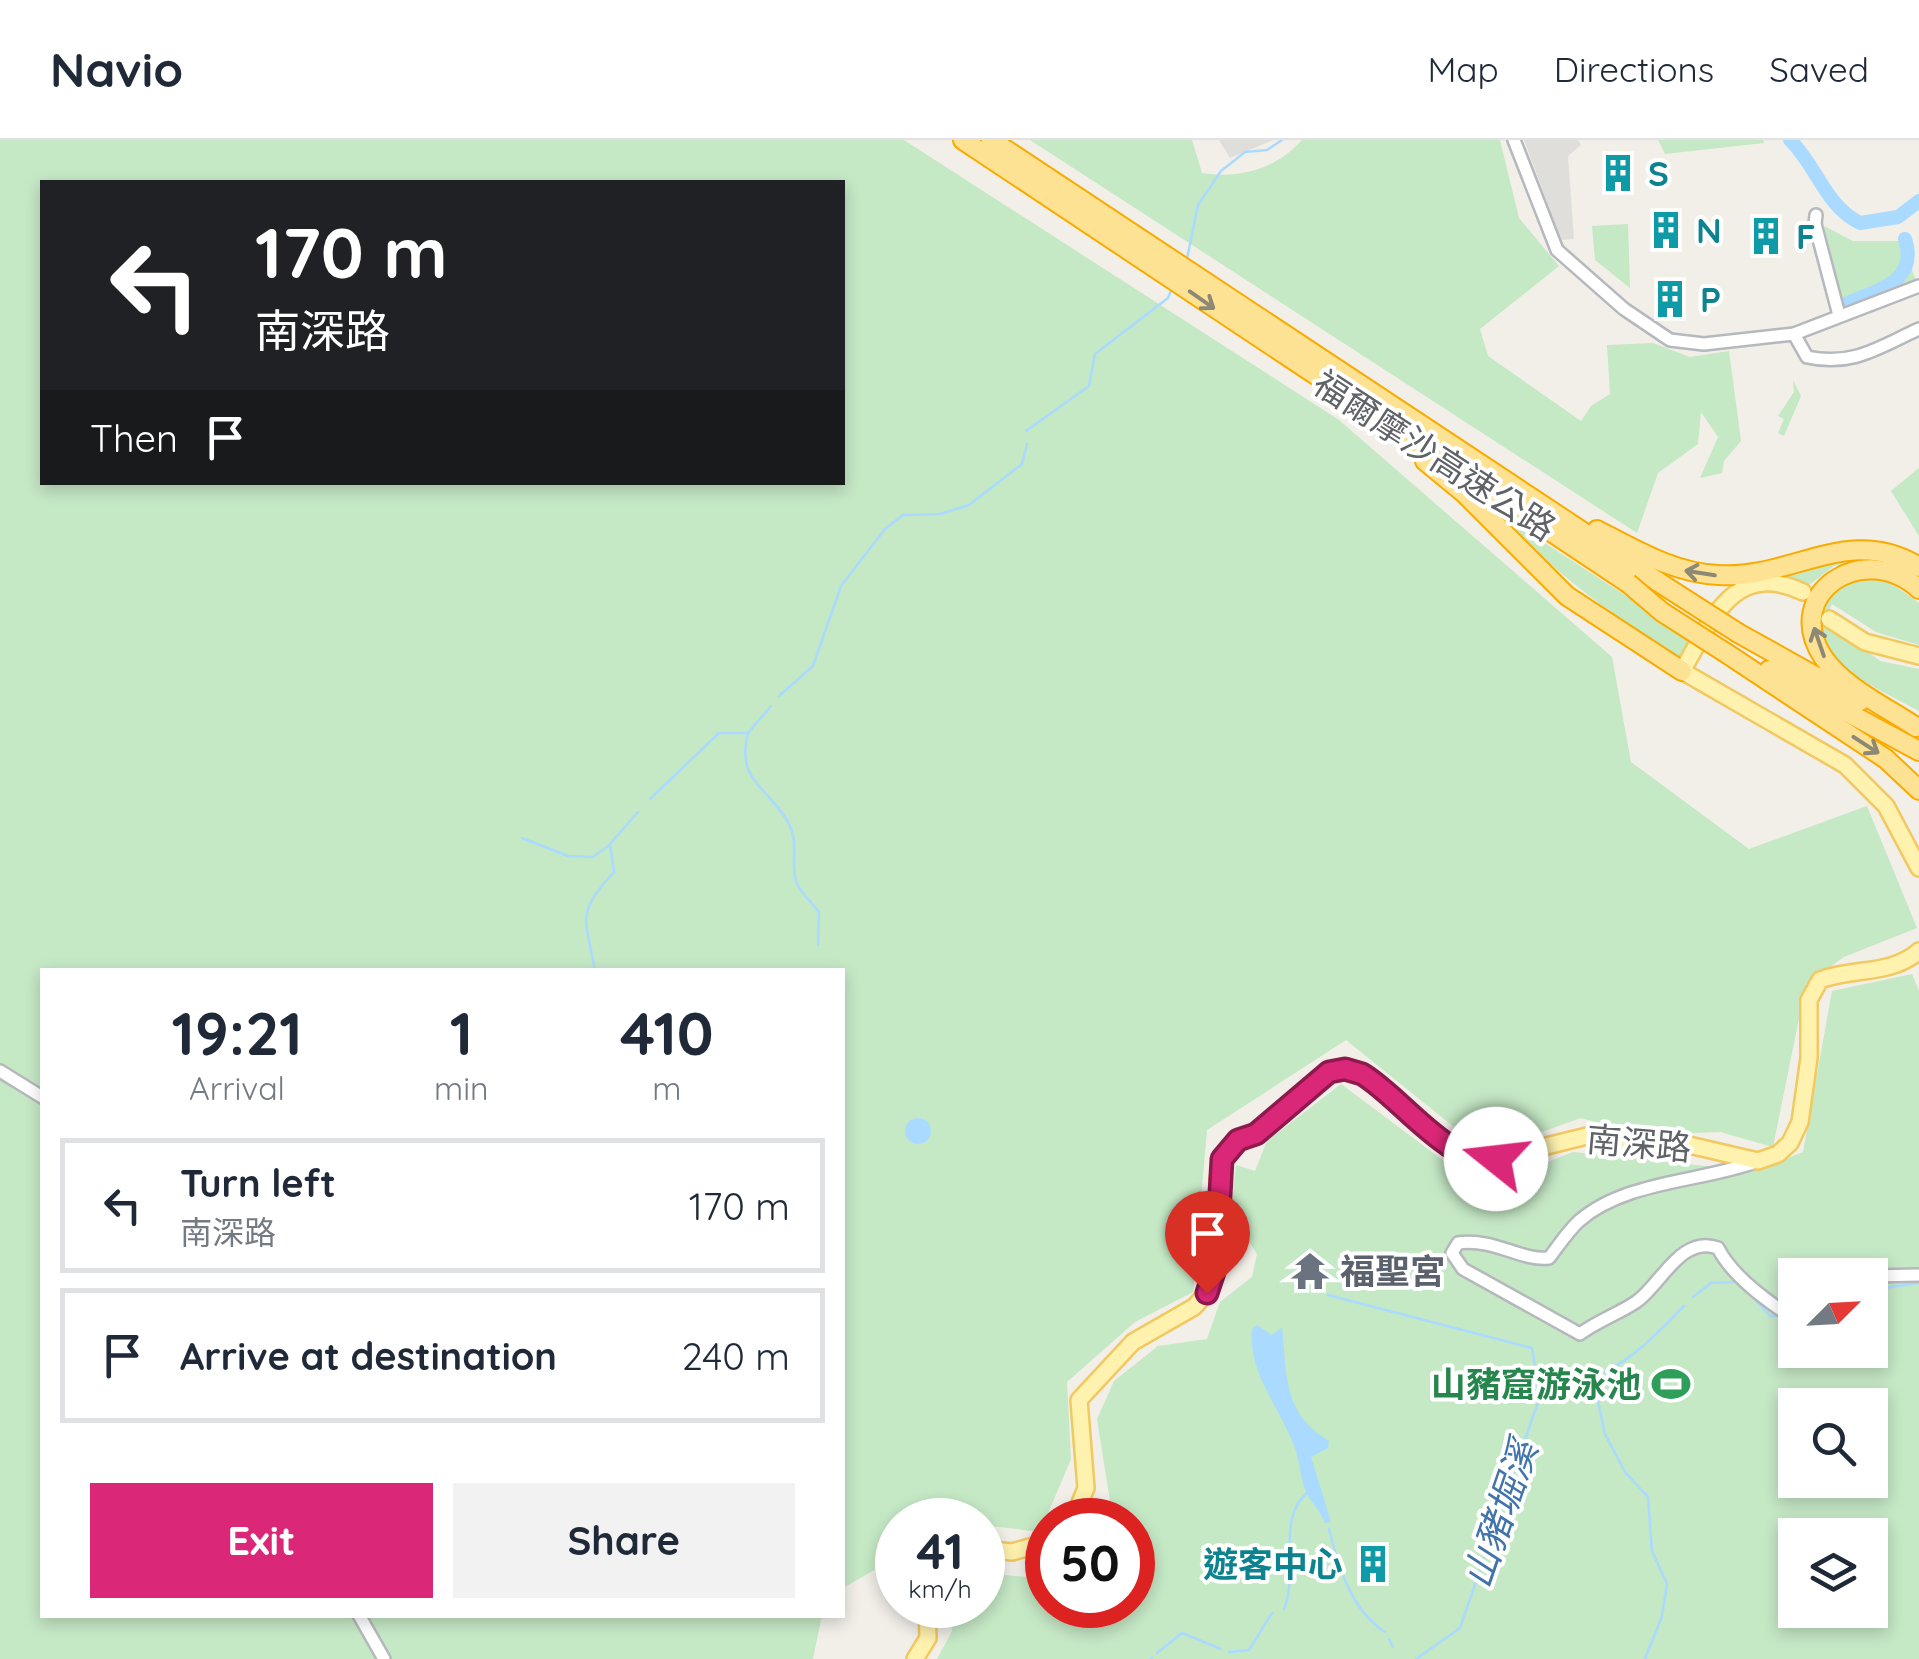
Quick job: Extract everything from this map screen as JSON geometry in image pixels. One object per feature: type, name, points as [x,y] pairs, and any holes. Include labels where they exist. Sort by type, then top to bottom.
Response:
[{"type":"highway","name":"福爾摩沙高速公路","points":[[962,140],[1067,200],[1248,321],[1507,482],[1660,583],[1731,645],[1919,751]]},
{"type":"highway","name":"福爾摩沙高速公路","points":[[991,140],[1067,200]]},
{"type":"highway","name":"福爾摩沙高速公路","points":[[1248,321],[1289,358],[1628,583],[1662,612],[1918,727]]},
{"type":"highway","points":[[1289,358],[1464,493],[1567,596],[1682,671]]},
{"type":"highway","points":[[1507,482],[1666,564],[1722,576],[1758,574],[1871,548],[1919,567]]},
{"type":"highway","points":[[1918,727],[1830,666],[1813,628],[1817,601],[1846,572],[1879,568],[1894,571],[1919,589]]},
{"type":"highway","points":[[1731,645],[1886,759],[1919,790]]},
{"type":"main road","points":[[1801,596],[1776,583],[1760,584],[1727,598],[1682,671],[1821,750],[1860,778],[1886,806],[1919,868]]},
{"type":"main road","points":[[1830,615],[1887,649],[1919,656]]},
{"type":"main road","points":[[1758,1161],[1778,1154],[1790,1143],[1800,1122],[1808,1058],[1809,1000],[1820,980],[1838,973],[1889,969],[1919,951]]},
{"type":"main road","name":"南深路","points":[[1082,1498],[1086,1488],[1079,1400],[1133,1342],[1194,1308],[1207,1293],[1216,1266],[1222,1159],[1238,1140],[1256,1134],[1329,1072],[1345,1069],[1371,1079],[1452,1148],[1482,1162],[1587,1136],[1645,1150],[1689,1146],[1758,1161]]},
{"type":"main road","points":[[915,1659],[928,1638],[928,1628]]},
{"type":"street","points":[[1514,140],[1557,250],[1654,331],[1687,344],[1794,334],[1919,286]]},
{"type":"street","points":[[1816,215],[1839,315]]},
{"type":"street","points":[[1794,334],[1807,357],[1846,362],[1866,357],[1919,329]]},
{"type":"street","points":[[0,1071],[40,1096]]},
{"type":"street","points":[[1758,1161],[1730,1172],[1652,1187],[1600,1209],[1574,1225],[1549,1258],[1537,1259],[1492,1244],[1458,1243],[1452,1253],[1456,1264],[1580,1334],[1646,1295],[1674,1259],[1709,1245],[1718,1248],[1730,1268],[1778,1308]]},
{"type":"street","points":[[1888,1276],[1919,1276]]},
{"type":"street","points":[[362,1618],[384,1659]]},
{"type":"shaded area","points":[[1219,140],[1273,140],[1230,158]]},
{"type":"shaded area","points":[[1524,140],[1578,140],[1581,145],[1568,156],[1574,239],[1561,240]]},
{"type":"green space","points":[[0,140],[904,140],[1339,420],[1612,657],[1631,762],[1749,849],[1867,806],[1917,928],[1844,957],[1806,984],[1773,1147],[1720,1132],[1643,1135],[1581,1118],[1485,1152],[1346,1040],[1207,1130],[1193,1292],[1135,1322],[1067,1382],[1071,1459],[1054,1498],[1025,1498],[1025,1530],[1005,1528],[1005,1498],[875,1498],[875,1570],[845,1587],[845,968],[40,968],[40,1618],[821,1618],[813,1659],[0,1659]]},
{"type":"green space","points":[[1030,140],[1192,140],[1202,173],[1230,174],[1269,165],[1302,140],[1500,140],[1519,218],[1559,266],[1480,329],[1488,356],[1581,421],[1591,406],[1610,394],[1607,345],[1653,343],[1690,357],[1729,351],[1741,441],[1724,461],[1722,473],[1700,478],[1718,437],[1701,412],[1698,444],[1658,473],[1637,533]]},
{"type":"green space","points":[[1658,140],[1763,140],[1764,143],[1665,154]]},
{"type":"green space","points":[[1628,224],[1630,288],[1595,260],[1592,226]]},
{"type":"green space","points":[[1824,226],[1853,241],[1899,241],[1918,284],[1845,309]]},
{"type":"green space","points":[[1793,380],[1801,396],[1784,436],[1778,433],[1784,419],[1778,416],[1794,392]]},
{"type":"green space","points":[[1919,468],[1919,536],[1891,491]]},
{"type":"green space","points":[[1491,508],[1691,638],[1680,657],[1580,589]]},
{"type":"green space","points":[[1879,557],[1834,566],[1809,585],[1784,574],[1830,559]]},
{"type":"green space","points":[[1883,577],[1919,603],[1919,645],[1876,632],[1832,604],[1825,619],[1880,661],[1919,669],[1919,711],[1851,672],[1824,643],[1819,626],[1820,607],[1839,581]]},
{"type":"green space","points":[[1912,974],[1919,991],[1919,1659],[937,1659],[952,1628],[1005,1628],[1005,1575],[1025,1577],[1025,1628],[1155,1628],[1155,1498],[1110,1498],[1097,1419],[1114,1381],[1158,1346],[1207,1339],[1220,1302],[1252,1277],[1257,1254],[1231,1213],[1236,1165],[1255,1171],[1267,1141],[1341,1084],[1480,1188],[1573,1152],[1753,1171],[1803,1152],[1832,991]]},
{"type":"water","points":[[918,1118],[927,1122],[931,1131],[927,1140],[918,1144],[909,1140],[905,1131],[909,1122]]},
{"type":"water","points":[[1257,1325],[1272,1335],[1282,1327],[1287,1377],[1295,1406],[1314,1430],[1329,1441],[1328,1448],[1311,1457],[1331,1522],[1325,1523],[1307,1494],[1290,1435],[1260,1377],[1252,1346],[1252,1329]]},
{"type":"waterway","points":[[1187,259],[1198,205],[1221,171],[1245,152],[1267,150],[1282,140]]},
{"type":"waterway","points":[[1790,140],[1838,207],[1860,223],[1898,217],[1919,201]]},
{"type":"waterway","points":[[1846,304],[1901,275],[1908,254],[1905,239]]},
{"type":"waterway","points":[[1026,431],[1089,386],[1095,354],[1168,298],[1172,288]]},
{"type":"waterway","points":[[779,696],[813,666],[841,586],[885,529],[903,515],[940,514],[969,505],[1022,464],[1027,444]]},
{"type":"waterway","points":[[650,799],[719,733],[748,733],[771,706]]},
{"type":"waterway","points":[[748,733],[745,750],[751,775],[790,826],[796,881],[819,912],[818,945]]},
{"type":"waterway","points":[[595,968],[586,916],[594,897],[614,872],[610,844],[638,812]]},
{"type":"waterway","points":[[522,838],[568,856],[593,857],[608,846]]},
{"type":"waterway","name":"山豬堀溪","points":[[1693,1297],[1711,1283],[1736,1282]]},
{"type":"waterway","name":"山豬堀溪","points":[[1888,1287],[1919,1283]]},
{"type":"waterway","name":"山豬堀溪","points":[[1749,1293],[1770,1316],[1778,1316]]},
{"type":"waterway","points":[[1328,1295],[1532,1348],[1538,1385],[1546,1391]]},
{"type":"waterway","name":"山豬堀溪","points":[[1416,1659],[1460,1628],[1537,1405],[1553,1392],[1628,1358],[1684,1306]]},
{"type":"waterway","points":[[1593,1378],[1605,1434],[1625,1472],[1648,1497],[1652,1551],[1667,1584],[1662,1616],[1645,1659]]},
{"type":"waterway","name":"山豬堀溪","points":[[1284,1609],[1290,1580],[1292,1517],[1307,1493]]},
{"type":"waterway","name":"山豬堀溪","points":[[1329,1529],[1355,1599],[1385,1632]]},
{"type":"waterway","name":"山豬堀溪","points":[[1229,1652],[1249,1650],[1272,1613]]},
{"type":"waterway","name":"山豬堀溪","points":[[1157,1653],[1182,1633],[1221,1649]]},
{"type":"waterway","name":"山豬堀溪","points":[[1389,1639],[1393,1647]]},
{"type":"place","name":"S","points":[[1618,173]]},
{"type":"place","name":"N","points":[[1666,230]]},
{"type":"place","name":"F","points":[[1766,236]]},
{"type":"place","name":"P","points":[[1670,299]]},
{"type":"place","name":"福聖宮","points":[[1310,1271]]},
{"type":"place","name":"山豬窟游泳池","points":[[1671,1384]]},
{"type":"place","name":"遊客中心","points":[[1373,1564]]},
{"type":"route","points":[[1207,1293],[1216,1266],[1222,1159],[1238,1140],[1256,1134],[1329,1072],[1345,1069],[1362,1074],[1452,1148],[1482,1162],[1496,1159]]}]
